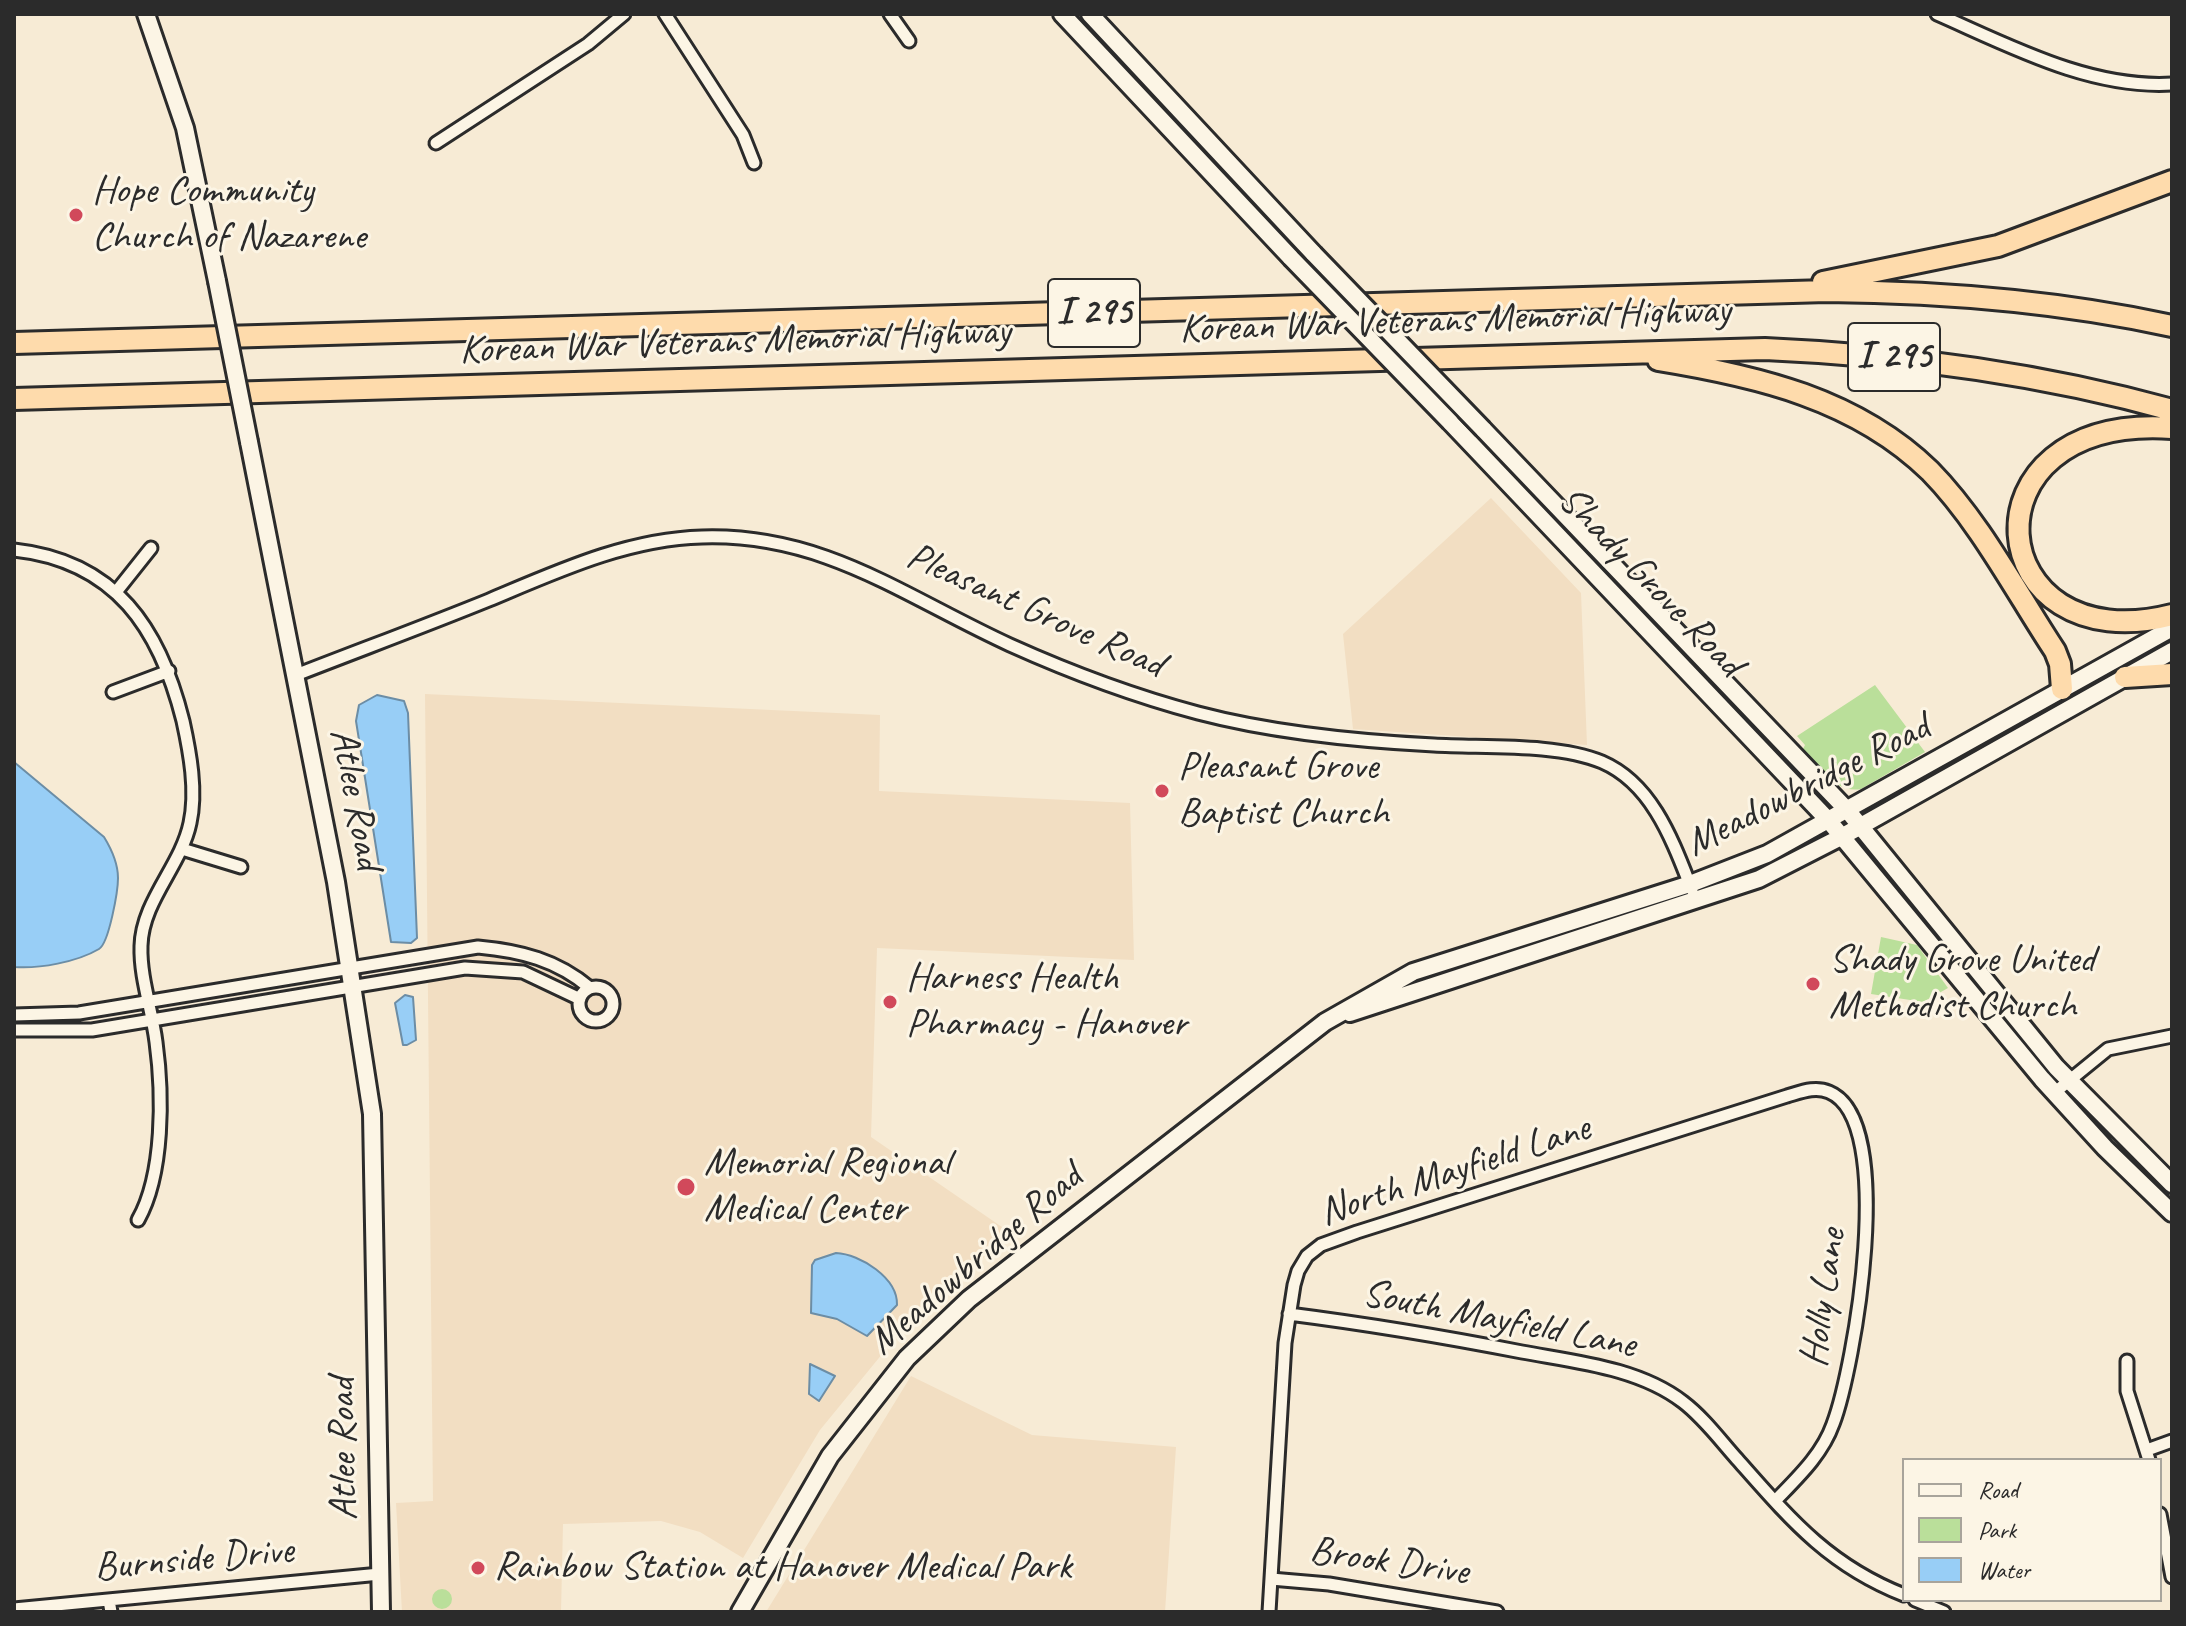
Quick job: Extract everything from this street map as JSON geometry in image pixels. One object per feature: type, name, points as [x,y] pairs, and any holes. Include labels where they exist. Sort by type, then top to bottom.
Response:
[{"type":"highway","points":[[1769,292],[1998,246],[2172,181]]},
{"type":"highway","name":"Korean War Veterans Memorial Highway","points":[[14,343],[1884,291],[2075,307],[2172,326]]},
{"type":"highway","name":"Korean War Veterans Memorial Highway","points":[[14,399],[1765,349],[1911,359],[2073,385],[2172,410]]},
{"type":"highway","points":[[1611,352],[1767,381],[1842,410],[1898,443],[1930,472],[1966,515],[2055,651],[2060,664],[2062,689]]},
{"type":"highway","points":[[2172,428],[2118,428],[2086,436],[2063,447],[2038,469],[2025,494],[2019,522],[2022,552],[2032,575],[2064,608],[2089,619],[2117,623],[2172,615]]},
{"type":"highway","points":[[2125,677],[2172,674]]},
{"type":"main road","name":"Atlee Road","points":[[146,14],[185,128],[296,675],[354,985],[372,1114],[381,1612]]},
{"type":"main road","name":"Shady Grove Road","points":[[1062,14],[1843,836],[2054,1093],[2172,1213]]},
{"type":"main road","name":"Shady Grove Road","points":[[1090,14],[1314,254],[1848,811],[2069,1081],[2172,1184]]},
{"type":"main road","points":[[1161,119],[1176,105]]},
{"type":"main road","name":"Meadowbridge Road","points":[[740,1612],[830,1456],[877,1392],[917,1348],[969,1299],[1325,1022],[1413,972],[1690,884],[1767,854],[2172,628]]},
{"type":"main road","name":"Meadowbridge Road","points":[[1325,1022],[1697,902],[1759,879],[1843,836],[2172,651]]},
{"type":"street","points":[[436,143],[588,44],[624,14]]},
{"type":"street","points":[[665,14],[743,135],[754,163]]},
{"type":"street","points":[[890,14],[909,41]]},
{"type":"street","points":[[1937,14],[2015,48],[2100,77],[2128,84],[2172,84]]},
{"type":"street","name":"Pleasant Grove Road","points":[[296,675],[613,551],[673,539],[760,540],[842,560],[1011,645],[1138,695],[1200,714],[1308,734],[1571,754],[1601,762],[1627,778],[1650,802],[1697,902]]},
{"type":"street","points":[[116,592],[151,548]]},
{"type":"street","points":[[14,550],[70,563],[116,592],[141,619],[169,671],[186,735],[192,783],[191,822],[182,849],[144,927],[141,956],[157,1058],[157,1165],[152,1191],[138,1220]]},
{"type":"street","points":[[113,692],[169,671]]},
{"type":"street","points":[[182,849],[241,867]]},
{"type":"street","points":[[14,1015],[70,1014],[456,949],[502,949],[568,969],[590,988],[601,988],[610,994],[613,1005],[608,1015],[598,1020],[588,1018],[580,1010],[580,999],[590,988]]},
{"type":"street","points":[[14,1030],[64,1033],[442,970],[491,968],[542,978],[580,999]]},
{"type":"street","points":[[2054,1093],[2108,1049],[2172,1036]]},
{"type":"street","name":"North Mayfield Lane","points":[[1269,1612],[1289,1314],[1298,1271],[1307,1256],[1321,1245],[1787,1096],[1811,1090],[1830,1092]]},
{"type":"street","name":"Holly Lane","points":[[1775,1501],[1816,1456],[1832,1428],[1845,1385],[1865,1253],[1868,1213],[1864,1159],[1852,1120],[1841,1100],[1830,1092]]},
{"type":"street","name":"South Mayfield Lane","points":[[1289,1314],[1457,1339],[1557,1358],[1650,1383],[1699,1416],[1830,1557],[1851,1571],[1902,1594]]},
{"type":"street","points":[[2127,1361],[2127,1391],[2148,1455],[2172,1441]]},
{"type":"street","points":[[2162,1524],[2172,1577]]},
{"type":"street","name":"Burnside Drive","points":[[14,1609],[110,1606],[380,1574]]},
{"type":"street","name":"Brook Drive","points":[[1271,1579],[1329,1584],[1497,1612]]},
{"type":"street","points":[[1920,1602],[1944,1612]]},
{"type":"shaded area","points":[[1491,498],[1581,593],[1587,745],[1353,729],[1343,634]]},
{"type":"shaded area","name":"Memorial Regional Medical Center","points":[[425,694],[880,715],[879,791],[1130,803],[1134,960],[877,948],[871,1137],[1015,1236],[932,1293],[820,1430],[743,1558],[700,1532],[661,1521],[563,1524],[561,1612],[402,1612],[396,1503],[433,1501]]},
{"type":"shaded area","points":[[911,1376],[1032,1435],[1176,1447],[1165,1612],[766,1612]]},
{"type":"green space","points":[[1875,685],[1925,752],[1861,789],[1843,787],[1835,783],[1803,749],[1805,745],[1797,736]]},
{"type":"green space","points":[[1881,937],[1917,945],[1948,988],[1923,1002],[1871,994]]},
{"type":"green space","points":[[442,1589],[449,1592],[452,1599],[449,1606],[442,1609],[435,1606],[432,1599],[435,1592]]},
{"type":"water","points":[[377,695],[404,701],[408,713],[417,938],[411,943],[391,942],[356,721],[359,705]]},
{"type":"water","points":[[14,762],[104,837],[116,862],[116,894],[103,945],[90,954],[46,966],[14,967]]},
{"type":"water","points":[[405,995],[413,997],[416,1040],[403,1045],[395,1003]]},
{"type":"water","points":[[836,1253],[856,1258],[876,1269],[896,1295],[897,1305],[867,1336],[837,1319],[811,1313],[812,1265],[815,1260]]},
{"type":"water","points":[[810,1364],[835,1376],[819,1401],[809,1394]]},
{"type":"place","name":"Hope Community Church of Nazarene","points":[[76,215]]},
{"type":"place","name":"Pleasant Grove Baptist Church","points":[[1162,791]]},
{"type":"place","name":"Shady Grove United Methodist Church","points":[[1813,984]]},
{"type":"place","name":"Harness Health Pharmacy - Hanover","points":[[890,1002]]},
{"type":"place","name":"Memorial Regional Medical Center","points":[[686,1187]]},
{"type":"place","name":"Rainbow Station at Hanover Medical Park","points":[[478,1568]]}]
